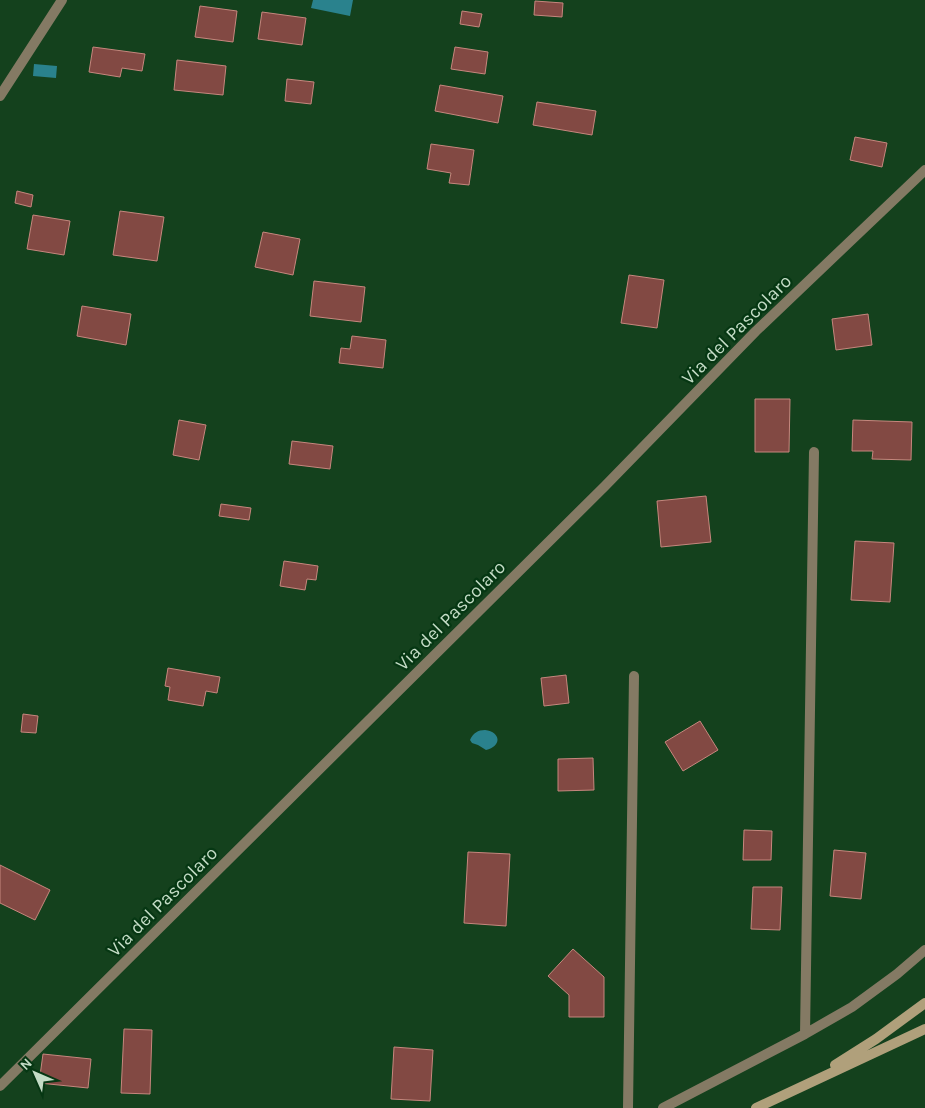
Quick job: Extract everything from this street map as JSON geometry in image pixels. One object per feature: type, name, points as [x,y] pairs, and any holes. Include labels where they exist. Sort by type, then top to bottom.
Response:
[{"type":"main road","points":[[791,1091],[876,1039],[925,1003]]},
{"type":"main road","points":[[756,1108],[925,1029]]},
{"type":"street","points":[[0,96],[62,0]]},
{"type":"street","name":"Via del Pascolaro","points":[[0,1086],[584,507],[756,331],[925,170]]},
{"type":"street","points":[[805,1034],[814,452]]},
{"type":"street","points":[[628,1108],[634,676]]},
{"type":"street","points":[[663,1108],[805,1034],[852,1007],[897,974],[925,950]]},
{"type":"water","points":[[313,0],[353,0],[350,16],[311,8]]},
{"type":"water","points":[[34,64],[57,66],[56,78],[33,76]]},
{"type":"water","points":[[485,730],[494,733],[498,739],[495,745],[486,750],[470,740],[476,732]]},
{"type":"building","points":[[535,1],[563,3],[562,17],[534,15]]},
{"type":"building","points":[[200,6],[237,11],[233,42],[195,37]]},
{"type":"building","points":[[462,11],[482,14],[479,27],[460,24]]},
{"type":"building","points":[[262,12],[306,18],[302,45],[258,39]]},
{"type":"building","points":[[93,47],[145,54],[142,71],[122,68],[120,77],[89,72]]},
{"type":"building","points":[[455,47],[488,52],[485,74],[451,69]]},
{"type":"building","points":[[177,60],[226,66],[223,95],[174,90]]},
{"type":"building","points":[[287,79],[314,82],[311,104],[285,101]]},
{"type":"building","points":[[440,85],[503,96],[498,123],[435,111]]},
{"type":"building","points":[[537,102],[596,111],[592,135],[533,125]]},
{"type":"building","points":[[855,137],[887,143],[882,167],[850,160]]},
{"type":"building","points":[[431,144],[474,150],[469,185],[449,183],[451,173],[427,169]]},
{"type":"building","points":[[17,191],[33,195],[31,207],[15,203]]},
{"type":"building","points":[[120,211],[164,217],[157,261],[113,255]]},
{"type":"building","points":[[33,215],[70,221],[64,255],[27,249]]},
{"type":"building","points":[[263,232],[300,239],[293,275],[255,267]]},
{"type":"building","points":[[629,275],[664,280],[657,328],[621,323]]},
{"type":"building","points":[[314,281],[365,287],[361,322],[310,316]]},
{"type":"building","points":[[82,306],[131,314],[126,345],[77,336]]},
{"type":"building","points":[[868,314],[872,345],[836,350],[832,319]]},
{"type":"building","points":[[352,336],[386,340],[383,368],[339,363],[341,348],[350,349]]},
{"type":"building","points":[[755,399],[790,399],[789,452],[755,452]]},
{"type":"building","points":[[179,420],[206,425],[199,460],[173,455]]},
{"type":"building","points":[[853,420],[912,422],[911,460],[872,459],[873,451],[852,451]]},
{"type":"building","points":[[292,441],[333,446],[330,469],[289,464]]},
{"type":"building","points":[[706,496],[711,542],[661,547],[657,501]]},
{"type":"building","points":[[221,504],[251,508],[249,520],[219,516]]},
{"type":"building","points":[[855,541],[894,543],[890,602],[851,600]]},
{"type":"building","points":[[284,561],[318,566],[316,580],[307,579],[305,590],[280,586]]},
{"type":"building","points":[[168,668],[220,677],[217,693],[206,691],[203,706],[168,700],[170,687],[165,686]]},
{"type":"building","points":[[566,675],[569,703],[544,706],[541,678]]},
{"type":"building","points":[[23,714],[38,716],[36,733],[21,732]]},
{"type":"building","points":[[700,721],[718,750],[683,771],[665,742]]},
{"type":"building","points":[[593,758],[594,790],[558,791],[558,759]]},
{"type":"building","points":[[744,830],[772,831],[771,860],[743,860]]},
{"type":"building","points":[[834,850],[866,853],[861,899],[830,896]]},
{"type":"building","points":[[468,852],[510,854],[506,926],[464,923]]},
{"type":"building","points":[[0,865],[50,890],[35,920],[0,903]]},
{"type":"building","points":[[753,887],[782,887],[780,930],[751,929]]},
{"type":"building","points":[[573,949],[604,977],[604,1017],[569,1017],[569,995],[548,976]]},
{"type":"building","points":[[124,1029],[152,1030],[150,1094],[121,1093]]},
{"type":"building","points":[[394,1047],[433,1050],[430,1101],[391,1099]]},
{"type":"building","points":[[43,1054],[91,1059],[88,1088],[39,1083]]}]
